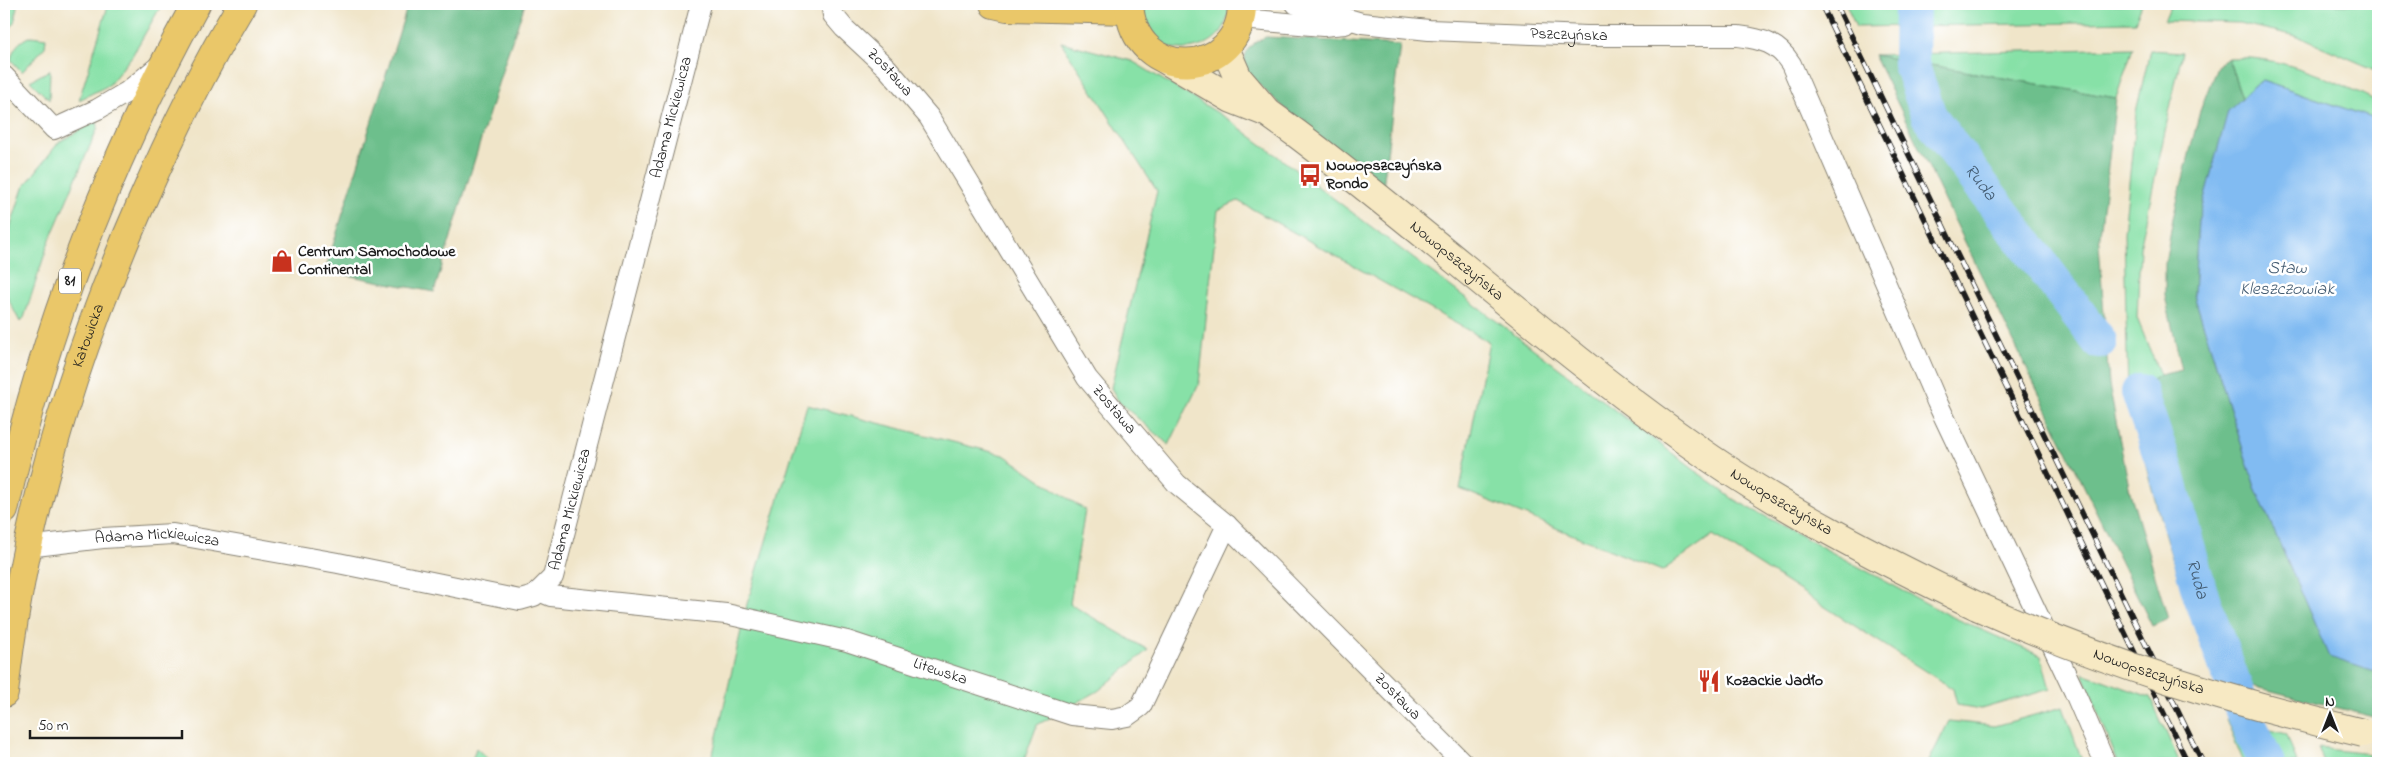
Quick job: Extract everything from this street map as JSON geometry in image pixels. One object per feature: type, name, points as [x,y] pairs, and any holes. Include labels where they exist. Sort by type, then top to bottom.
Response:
[{"type":"main road","name":"Katowicka","points":[[4,510],[38,381],[84,241],[113,168],[196,4]]},
{"type":"main road","name":"Katowicka","points":[[4,693],[27,547],[66,398],[93,321],[162,154],[198,83],[242,4]]},
{"type":"main road","points":[[994,4],[1007,7],[1129,7],[1132,26],[1140,41],[1150,52],[1166,60],[1197,62],[1225,48],[1234,35],[1242,11]]},
{"type":"main road","name":"Nowopszczyńska","points":[[1225,48],[1238,78],[1268,114]]},
{"type":"main road","name":"Nowopszczyńska","points":[[1166,60],[1232,99],[1268,114],[1324,154],[1490,291],[1690,444],[1781,504],[1881,560],[1977,606],[2074,648],[2157,677],[2250,705],[2371,735]]},
{"type":"street","name":"Adama Mickiewicza","points":[[27,547],[103,538],[173,534],[338,563],[520,600],[534,596],[553,578],[701,4]]},
{"type":"street","name":"Zostawa","points":[[831,4],[833,15],[844,28],[887,68],[929,117],[1087,378],[1177,484],[1227,524],[1463,763]]},
{"type":"street","name":"Pszczyńska","points":[[1296,4],[1362,23]]},
{"type":"street","name":"Pszczyńska","points":[[1242,11],[1323,26],[1362,23],[1503,34],[1738,36],[1762,40],[1776,47],[1791,64],[1937,402],[2074,691],[2105,763]]},
{"type":"street","points":[[4,76],[54,129],[98,109],[127,92],[165,62]]},
{"type":"street","name":"Litewska","points":[[539,591],[551,596],[726,614],[837,638],[1072,715],[1112,719],[1127,716],[1141,706],[1227,524]]},
{"type":"green space","points":[[17,4],[11,28],[4,34],[4,5]]},
{"type":"green space","points":[[111,4],[162,4],[132,56],[109,85],[79,100],[107,9]]},
{"type":"green space","points":[[408,4],[525,4],[506,58],[434,292],[325,271]]},
{"type":"green space","points":[[1142,4],[1229,4],[1226,23],[1213,40],[1194,48],[1183,49],[1164,45],[1155,39],[1149,30]]},
{"type":"green space","points":[[1846,4],[2142,4],[2135,22],[1856,27]]},
{"type":"green space","points":[[2171,4],[2378,4],[2378,71],[2297,36],[2239,23],[2164,21]]},
{"type":"green space","points":[[31,36],[46,38],[45,47],[22,72],[11,60],[13,52],[17,45]]},
{"type":"green space","points":[[1266,37],[1400,45],[1383,188],[1331,147],[1252,78],[1246,68],[1246,52],[1256,42]]},
{"type":"green space","points":[[1061,42],[1132,61],[1228,119],[1733,499],[1948,615],[2041,656],[2050,689],[1981,709],[1957,705],[1953,689],[1713,535],[1662,571],[1460,489],[1489,342],[1238,201],[1218,210],[1199,384],[1169,445],[1119,402],[1111,388],[1157,191]]},
{"type":"green space","points":[[2133,48],[2116,98],[1874,55]]},
{"type":"green space","points":[[2150,50],[2182,52],[2140,248],[2137,318],[2160,375],[2128,395],[2124,233],[2136,112]]},
{"type":"green space","points":[[1874,55],[2116,98],[2099,244],[2109,385],[2130,492],[2168,619],[2152,626]]},
{"type":"green space","points":[[2228,58],[2251,58],[2289,65],[2350,88],[2378,102],[2378,120],[2262,80],[2242,98]]},
{"type":"green space","points":[[2228,58],[2242,98],[2227,117],[2198,221],[2194,295],[2255,487],[2329,656],[2378,673],[2378,718],[2213,676],[2188,607],[2166,537],[2128,395],[2160,375],[2182,370],[2165,296],[2165,264],[2173,218],[2200,111],[2217,66]]},
{"type":"green space","points":[[50,70],[49,100],[30,81]]},
{"type":"green space","points":[[97,121],[98,127],[48,244],[24,318],[20,322],[4,291],[4,247],[23,188],[59,142]]},
{"type":"green space","points":[[807,405],[1004,455],[1085,510],[1070,604],[1148,650],[1098,691],[1037,725],[1023,763],[711,763],[747,604]]},
{"type":"green space","points":[[2083,673],[2150,697],[2180,763],[2118,763]]},
{"type":"green space","points":[[2063,707],[2083,763],[1928,763],[1949,721],[1995,726]]},
{"type":"green space","points":[[2226,719],[2287,734],[2297,763],[2244,763]]},
{"type":"green space","points":[[476,748],[492,763],[471,763]]},
{"type":"green space","points":[[2318,748],[2378,755],[2378,763],[2324,763]]},
{"type":"water","name":"Staw Kleszczowiak","points":[[2262,80],[2378,120],[2378,673],[2329,657],[2255,487],[2194,295],[2198,221],[2228,111]]},
{"type":"waterway","name":"Ruda","points":[[1912,4],[1911,64],[1929,116],[2099,341]]},
{"type":"waterway","name":"Ruda","points":[[2139,392],[2165,467],[2200,593],[2246,719],[2267,763]]},
{"type":"railway","points":[[1821,4],[2188,763]]},
{"type":"railway","points":[[1836,4],[2203,763]]},
{"type":"place","name":"Nowopszczyńska Rondo","points":[[1310,175]]},
{"type":"place","name":"Centrum Samochodowe Continental","points":[[282,261]]},
{"type":"place","name":"Kozackie Jadło","points":[[1709,681]]}]
